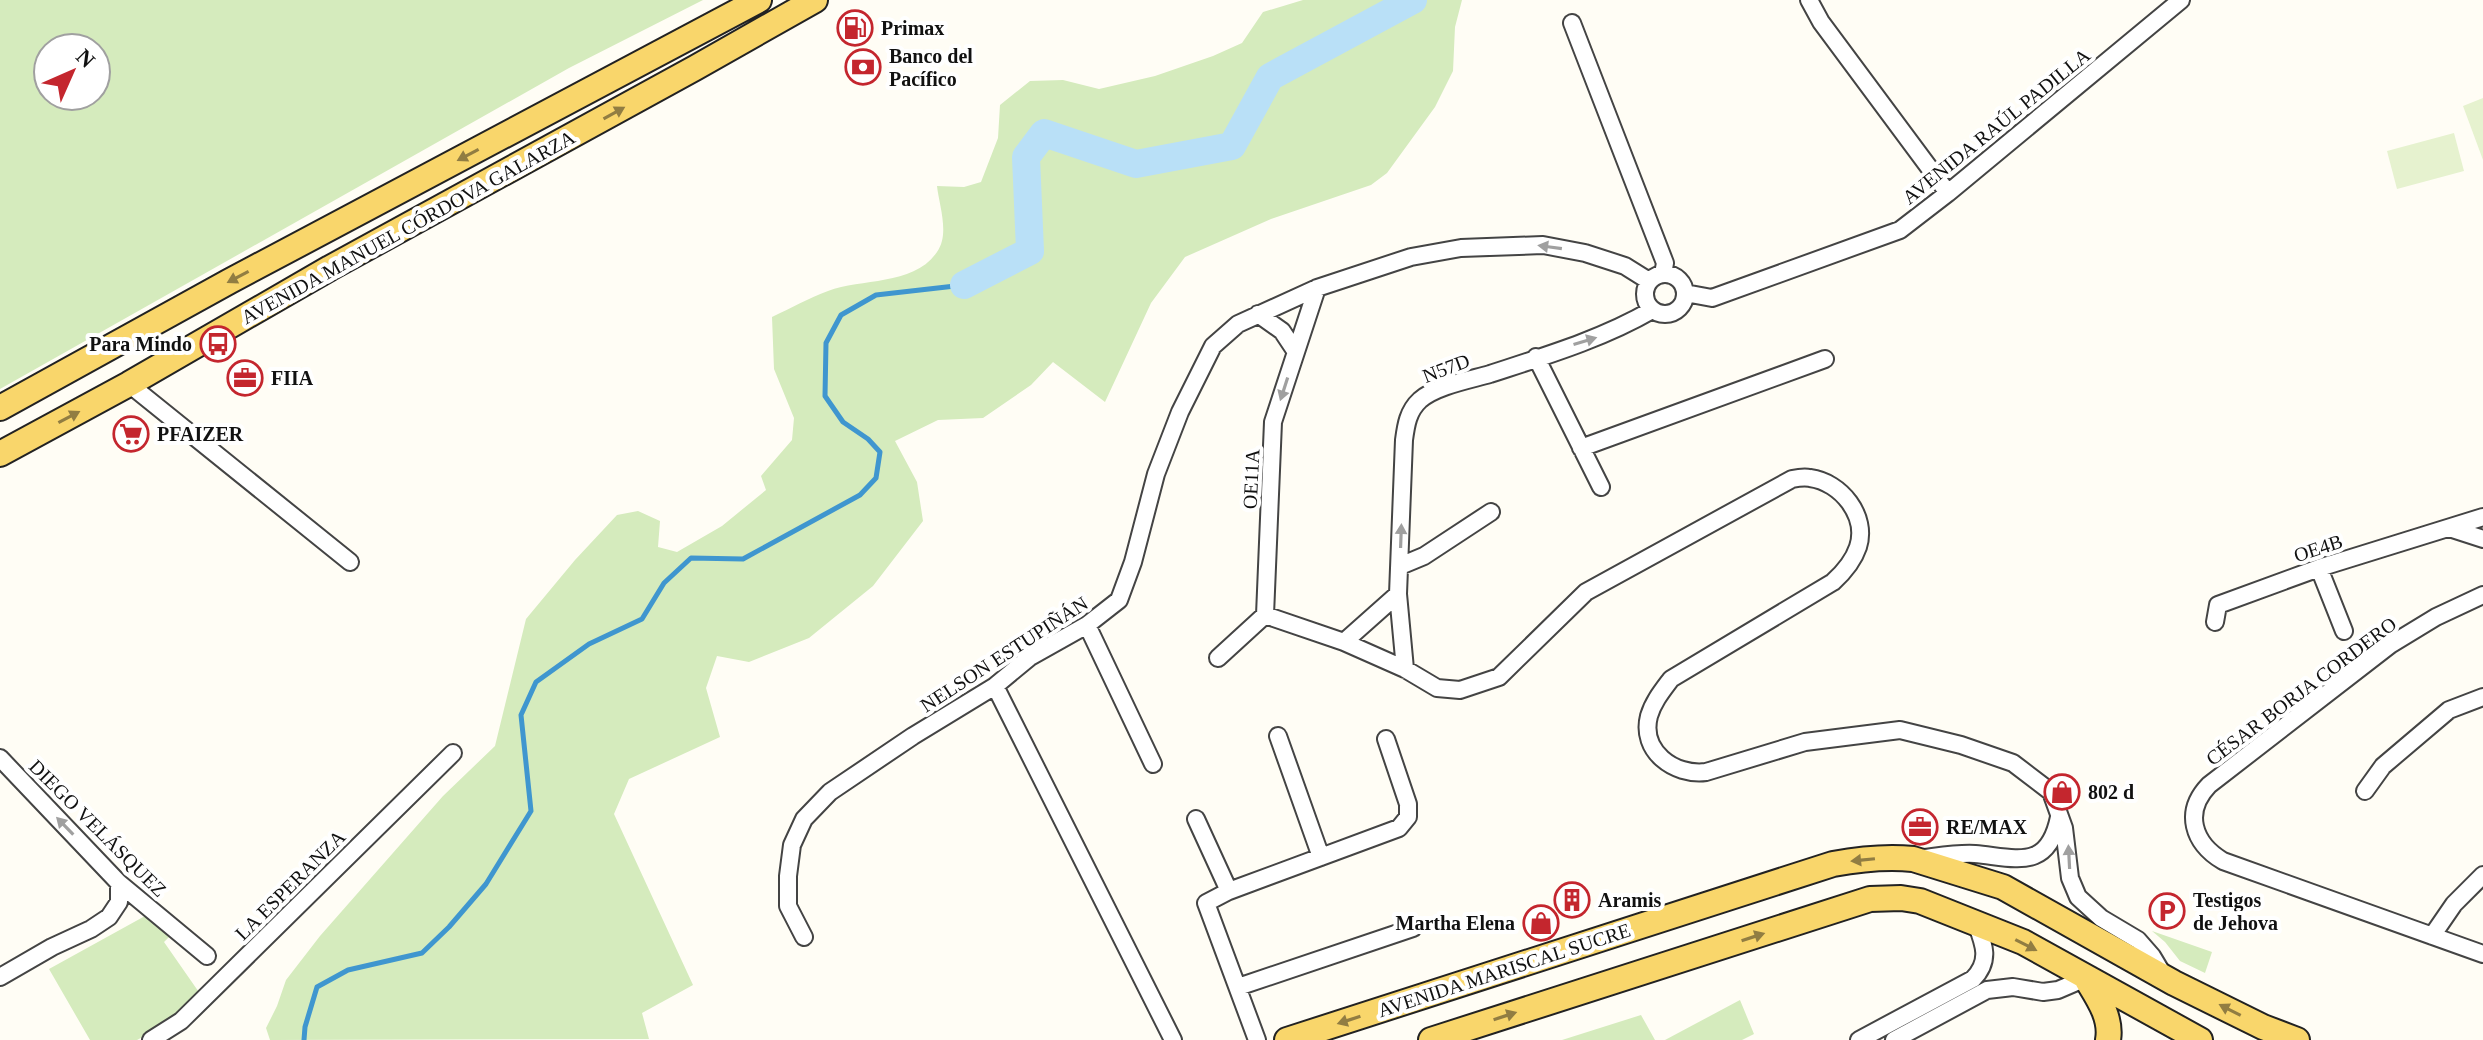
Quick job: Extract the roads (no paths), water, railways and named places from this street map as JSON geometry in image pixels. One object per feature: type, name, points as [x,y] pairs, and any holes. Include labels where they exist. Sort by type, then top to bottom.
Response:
[{"type":"main road","name":"AVENIDA MANUEL CÓRDOVA GALARZA","points":[[0,408],[244,274],[759,0]]},
{"type":"main road","name":"AVENIDA MANUEL CÓRDOVA GALARZA","points":[[0,454],[815,0]]},
{"type":"main road","points":[[681,43],[695,68]]},
{"type":"main road","points":[[497,140],[513,168]]},
{"type":"main road","name":"AVENIDA MARISCAL SUCRE","points":[[1304,1038],[1833,864],[1861,859],[1913,859],[2003,887],[2165,978],[2263,1027],[2297,1040]]},
{"type":"main road","points":[[1431,1040],[1870,899],[1901,898],[1920,901],[2023,942],[2200,1040]]},
{"type":"main road","points":[[2086,978],[2106,1016],[2110,1029],[2108,1040]]},
{"type":"street","points":[[1809,0],[1821,22],[1948,193]]},
{"type":"street","name":"AVENIDA RAÚL PADILLA","points":[[1685,293],[1712,298],[1900,230],[2181,0]]},
{"type":"street","points":[[1572,23],[1665,263],[1645,296],[1647,304],[1652,310],[1667,315],[1674,313],[1681,308],[1685,293],[1678,279],[1656,278]]},
{"type":"street","name":"NELSON ESTUPIÑÁN","points":[[804,937],[788,906],[788,876],[792,845],[804,819],[830,792],[995,686],[1030,657],[1087,625],[1119,600],[1133,562],[1156,474],[1180,412],[1213,346],[1238,324],[1317,288],[1411,257],[1461,248],[1543,245],[1585,253],[1656,278]]},
{"type":"street","name":"OE11A","points":[[1265,615],[1273,422],[1317,288]]},
{"type":"street","name":"N57D","points":[[1405,669],[1398,594],[1404,440],[1408,417],[1420,399],[1598,338],[1652,310]]},
{"type":"street","points":[[1258,314],[1282,331],[1296,352]]},
{"type":"street","points":[[1536,357],[1601,487]]},
{"type":"street","points":[[1581,448],[1825,359]]},
{"type":"street","points":[[129,384],[350,562]]},
{"type":"street","points":[[1218,658],[1265,615],[1344,642],[1405,669],[1437,688],[1460,690],[1499,677],[1586,592],[1792,479],[1810,477],[1828,484],[1849,500],[1856,512],[1860,525],[1859,545],[1849,566],[1833,582],[1671,679],[1657,697],[1648,717],[1648,736],[1661,758],[1675,769],[1692,774],[1805,742],[1900,730],[1961,745],[2013,763],[2051,792],[2067,839],[2070,878],[2078,897],[2101,918],[2138,940],[2165,978]]},
{"type":"street","points":[[1400,566],[1433,551],[1491,512]]},
{"type":"street","points":[[2449,528],[2483,517]]},
{"type":"street","points":[[2449,528],[2483,539]]},
{"type":"street","name":"OE4B","points":[[2215,622],[2218,605],[2319,568],[2449,528]]},
{"type":"street","points":[[2319,568],[2344,631]]},
{"type":"street","points":[[1344,642],[1398,594]]},
{"type":"street","name":"CÉSAR BORJA CORDERO","points":[[2483,595],[2436,617],[2390,645],[2209,785],[2195,808],[2199,839],[2223,861],[2483,954]]},
{"type":"street","points":[[1087,625],[1153,764]]},
{"type":"street","points":[[995,686],[1173,1040]]},
{"type":"street","points":[[2365,791],[2383,766],[2449,710],[2483,697]]},
{"type":"street","points":[[1278,736],[1321,857]]},
{"type":"street","points":[[1257,1040],[1206,903],[1229,891],[1399,828],[1408,817],[1408,804],[1386,739]]},
{"type":"street","name":"LA ESPERANZA","points":[[151,1040],[181,1021],[453,753]]},
{"type":"street","name":"DIEGO VELÁSQUEZ","points":[[0,758],[119,883],[207,956]]},
{"type":"street","points":[[1913,859],[1964,854],[2012,860],[2032,858],[2051,842],[2060,816]]},
{"type":"street","points":[[1196,819],[1229,891]]},
{"type":"street","points":[[2432,936],[2454,904],[2483,875]]},
{"type":"street","points":[[0,977],[109,917],[119,902],[119,883]]},
{"type":"street","points":[[1894,1040],[1983,968],[1985,952],[1976,923]]},
{"type":"street","points":[[1238,987],[1413,928]]},
{"type":"street","points":[[1859,1040],[1995,988],[2013,987],[2043,992],[2058,990],[2086,978]]},
{"type":"waterway","points":[[964,285],[1030,251],[1026,157],[1044,133],[1136,164],[1232,146],[1270,77],[1413,0]]},
{"type":"waterway","points":[[304,1040],[317,987],[348,970],[422,953],[486,884],[531,811],[521,715],[536,682],[589,644],[642,619],[664,583],[691,558],[743,559],[860,495],[876,478],[880,452],[868,439],[843,422],[825,396],[826,343],[841,315],[876,295],[964,285]]},
{"type":"place","name":"Primax","points":[[855,28]]},
{"type":"place","name":"Banco del Pacífico","points":[[863,67]]},
{"type":"place","name":"Para Mindo","points":[[218,344]]},
{"type":"place","name":"FIIA","points":[[245,378]]},
{"type":"place","name":"PFAIZER","points":[[131,434]]},
{"type":"place","name":"802 d","points":[[2062,792]]},
{"type":"place","name":"RE/MAX","points":[[1920,827]]},
{"type":"place","name":"Aramis","points":[[1572,900]]},
{"type":"place","name":"Testigos de Jehova","points":[[2167,911]]},
{"type":"place","name":"Martha Elena","points":[[1541,923]]}]
